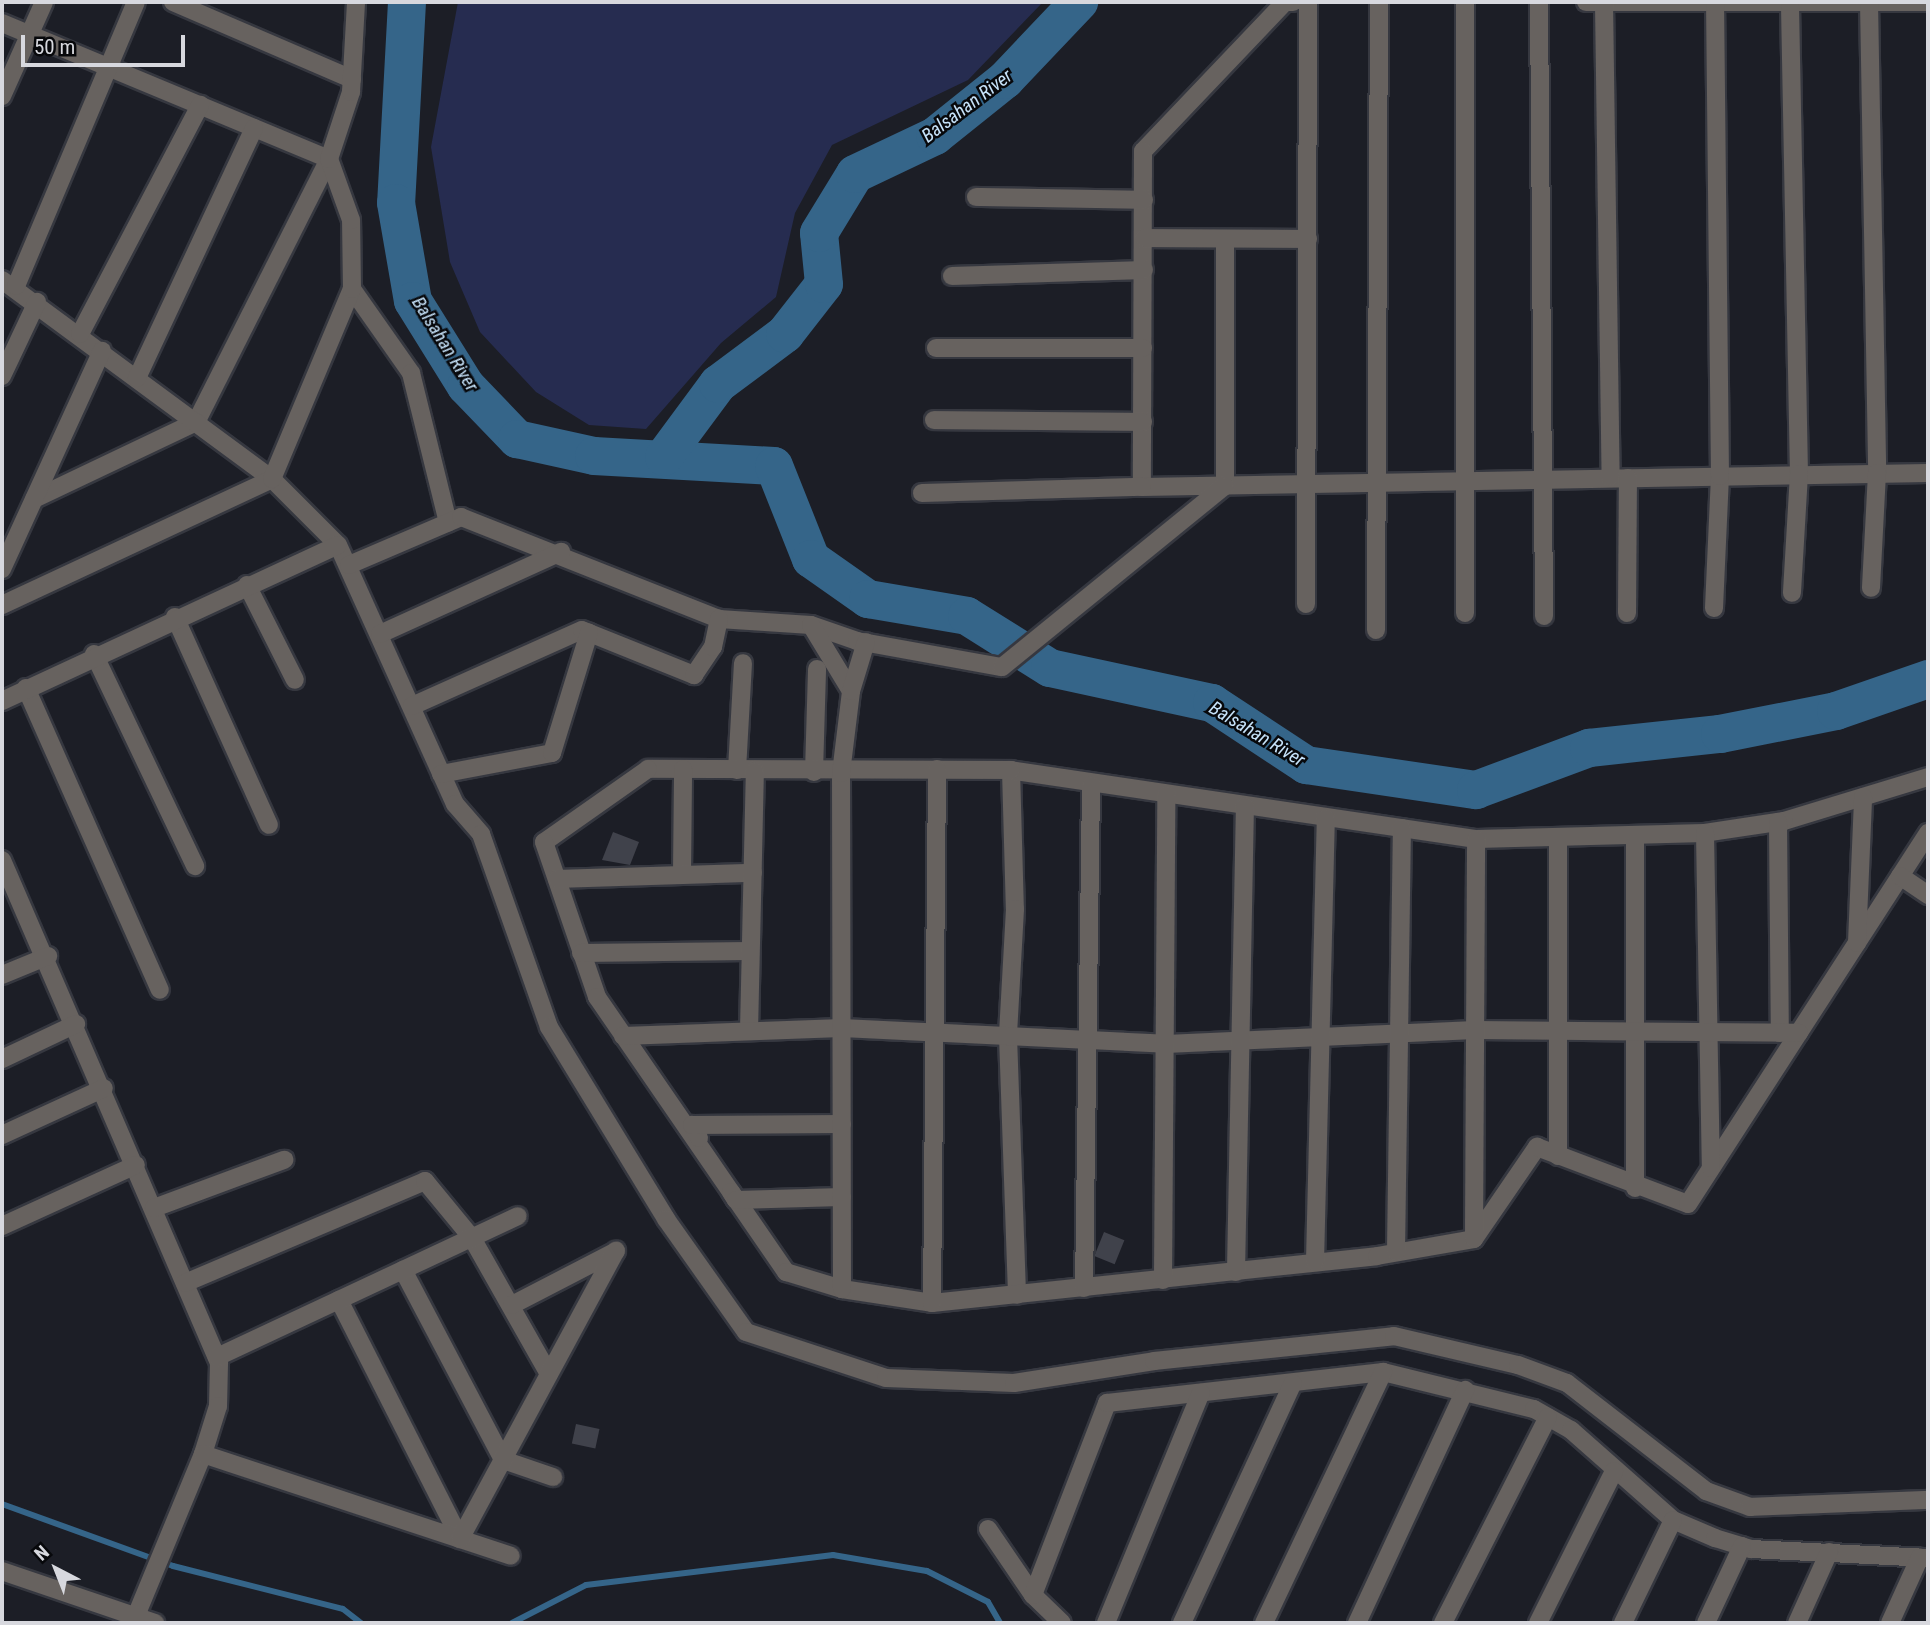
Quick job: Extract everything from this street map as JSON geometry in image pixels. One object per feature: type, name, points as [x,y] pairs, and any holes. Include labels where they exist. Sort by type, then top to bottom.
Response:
[{"type":"street","points":[[2,96],[44,2]]},
{"type":"street","points":[[136,2],[110,67],[9,283],[272,479],[338,545],[462,818],[481,834],[549,1027],[666,1219],[746,1332],[886,1378],[1014,1383],[1154,1361],[1394,1336],[1518,1365],[1567,1383],[1706,1491],[1750,1507],[1928,1500]]},
{"type":"street","points":[[173,2],[352,79]]},
{"type":"street","points":[[1142,487],[1143,151],[1285,2],[1293,2]]},
{"type":"street","points":[[1306,604],[1308,2]]},
{"type":"street","points":[[1376,630],[1379,2]]},
{"type":"street","points":[[1465,2],[1465,613]]},
{"type":"street","points":[[1539,2],[1544,616]]},
{"type":"street","points":[[1586,2],[1715,2],[1790,6],[1928,2]]},
{"type":"street","points":[[1604,2],[1619,477],[1628,613]]},
{"type":"street","points":[[1714,608],[1720,476],[1715,2]]},
{"type":"street","points":[[1869,2],[1877,473],[1871,588]]},
{"type":"street","points":[[34,499],[196,422],[329,159],[352,79],[353,3]]},
{"type":"street","points":[[1790,6],[1799,474],[1792,593]]},
{"type":"street","points":[[2,23],[329,159],[351,220],[352,289],[272,479],[2,605]]},
{"type":"street","points":[[80,334],[200,105]]},
{"type":"street","points":[[137,377],[254,128]]},
{"type":"street","points":[[976,197],[1144,200]]},
{"type":"street","points":[[1144,238],[1308,239]]},
{"type":"street","points":[[1225,239],[1225,486]]},
{"type":"street","points":[[952,276],[1144,270]]},
{"type":"street","points":[[352,289],[411,373],[448,523]]},
{"type":"street","points":[[2,376],[37,302]]},
{"type":"street","points":[[936,348],[1143,348]]},
{"type":"street","points":[[2,569],[102,351]]},
{"type":"street","points":[[934,421],[1143,422]]},
{"type":"street","points":[[922,494],[1463,480],[1928,473]]},
{"type":"street","points":[[349,565],[461,517],[561,552],[719,619],[811,625],[866,642],[1002,667],[1225,486]]},
{"type":"street","points":[[2,701],[94,654],[338,545]]},
{"type":"street","points":[[380,634],[561,552]]},
{"type":"street","points":[[247,585],[295,680]]},
{"type":"street","points":[[175,617],[270,825]]},
{"type":"street","points":[[412,706],[582,630],[694,675],[713,648],[719,619]]},
{"type":"street","points":[[811,625],[850,691]]},
{"type":"street","points":[[441,774],[552,753],[589,633]]},
{"type":"street","points":[[842,1289],[841,773],[850,691],[866,642]]},
{"type":"street","points":[[94,654],[195,866]]},
{"type":"street","points":[[743,663],[753,873],[749,1031]]},
{"type":"street","points":[[814,772],[817,669]]},
{"type":"street","points":[[26,688],[160,990]]},
{"type":"street","points":[[1928,777],[1778,822],[1705,833],[1635,837],[1476,839],[1091,785],[1011,770],[937,769],[841,773],[648,768],[544,842],[597,997],[786,1272],[842,1289],[932,1303],[1236,1272],[1396,1252],[1474,1239],[1537,1147],[1635,1188],[1688,1203],[1928,833]]},
{"type":"street","points":[[681,873],[683,769]]},
{"type":"street","points":[[932,1303],[937,769]]},
{"type":"street","points":[[1011,770],[1015,909],[1008,1036],[1017,1294]]},
{"type":"street","points":[[1084,1288],[1091,785]]},
{"type":"street","points":[[1163,1280],[1166,795]]},
{"type":"street","points":[[1857,943],[1863,797]]},
{"type":"street","points":[[1236,1272],[1243,1041],[1245,806]]},
{"type":"street","points":[[1315,1262],[1324,1037],[1326,818]]},
{"type":"street","points":[[1778,822],[1780,1033]]},
{"type":"street","points":[[1396,1252],[1402,1034],[1402,828]]},
{"type":"street","points":[[1705,833],[1711,1168]]},
{"type":"street","points":[[1635,837],[1635,1188]]},
{"type":"street","points":[[1474,1239],[1476,839]]},
{"type":"street","points":[[1558,839],[1558,1156]]},
{"type":"street","points":[[2,860],[7,887],[48,956],[217,1357],[218,1406],[203,1454],[135,1620]]},
{"type":"street","points":[[557,879],[681,873],[753,873]]},
{"type":"street","points":[[1900,876],[1928,895]]},
{"type":"street","points":[[581,953],[749,951]]},
{"type":"street","points":[[2,975],[48,956]]},
{"type":"street","points":[[2,1059],[76,1024]]},
{"type":"street","points":[[623,1036],[842,1028],[1166,1044],[1475,1030],[1637,1029],[1799,1033]]},
{"type":"street","points":[[2,1135],[103,1088]]},
{"type":"street","points":[[736,1200],[692,1125],[842,1124]]},
{"type":"street","points":[[154,1208],[284,1160]]},
{"type":"street","points":[[2,1226],[136,1165]]},
{"type":"street","points":[[185,1283],[425,1181],[471,1238],[512,1305],[549,1374]]},
{"type":"street","points":[[736,1200],[842,1198]]},
{"type":"street","points":[[217,1357],[518,1216]]},
{"type":"street","points":[[460,1539],[616,1251],[512,1305]]},
{"type":"street","points":[[403,1270],[503,1460],[553,1476]]},
{"type":"street","points":[[339,1300],[460,1539]]},
{"type":"street","points":[[1264,1623],[1383,1372]]},
{"type":"street","points":[[1033,1595],[1107,1403],[1383,1372],[1465,1390],[1548,1417],[1673,1520],[1741,1546],[1924,1557],[1890,1623]]},
{"type":"street","points":[[1182,1623],[1293,1383]]},
{"type":"street","points":[[1357,1623],[1465,1390]]},
{"type":"street","points":[[1106,1623],[1201,1393]]},
{"type":"street","points":[[1443,1623],[1548,1417]]},
{"type":"street","points":[[203,1454],[511,1556]]},
{"type":"street","points":[[1538,1623],[1614,1471]]},
{"type":"street","points":[[1623,1623],[1673,1520]]},
{"type":"street","points":[[988,1530],[1033,1595],[1062,1623]]},
{"type":"street","points":[[1706,1623],[1741,1546]]},
{"type":"street","points":[[1797,1623],[1829,1552]]},
{"type":"street","points":[[2,1571],[135,1620],[155,1623]]},
{"type":"shaded area","points":[[458,2],[1043,2],[968,80],[832,145],[795,213],[776,297],[721,343],[646,429],[589,425],[536,392],[480,332],[450,262],[431,147]]},
{"type":"building","points":[[613,832],[639,842],[630,865],[602,860]]},
{"type":"building","points":[[1104,1232],[1124,1240],[1115,1264],[1094,1256]]},
{"type":"building","points":[[576,1424],[599,1429],[595,1449],[572,1444]]},
{"type":"waterway","name":"Balsahan River","points":[[407,2],[396,203],[413,301],[466,386],[517,439],[594,456],[774,466],[811,559],[868,599],[967,616],[1050,668],[1212,703],[1306,765],[1476,790],[1589,748],[1720,734],[1836,711],[1928,679]]},
{"type":"waterway","name":"Balsahan River","points":[[664,457],[718,384],[785,334],[824,284],[819,233],[855,174],[935,136],[1005,80],[1079,2]]},
{"type":"waterway","points":[[2,1504],[173,1566],[343,1609],[361,1623]]},
{"type":"waterway","points":[[512,1623],[586,1585],[833,1555],[927,1571],[988,1602],[1000,1623]]}]
